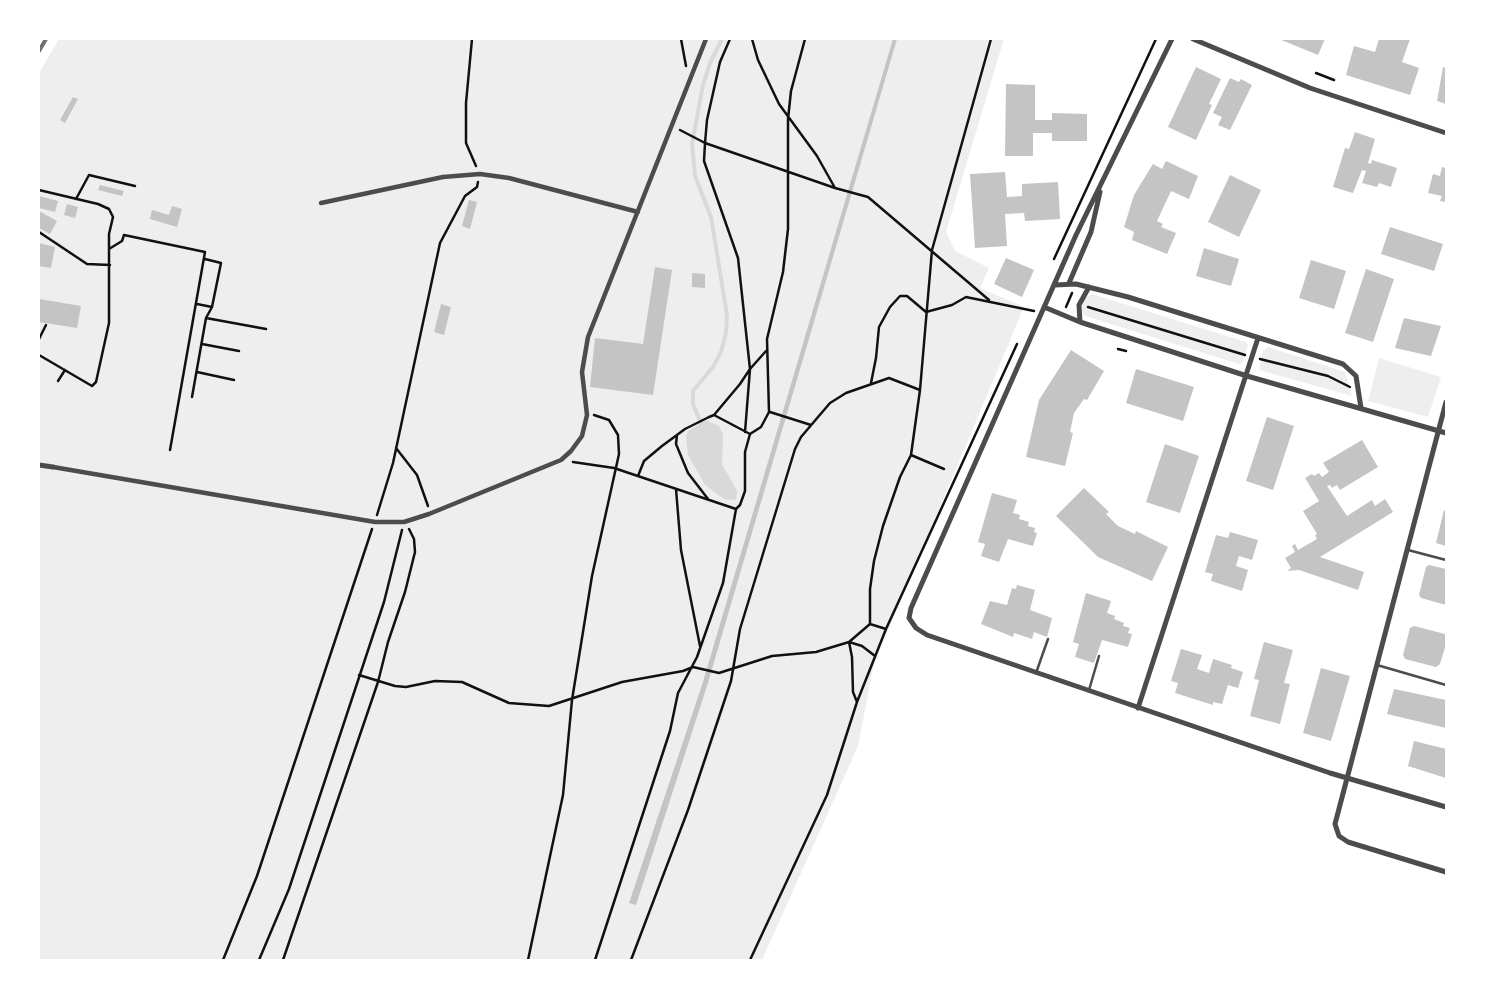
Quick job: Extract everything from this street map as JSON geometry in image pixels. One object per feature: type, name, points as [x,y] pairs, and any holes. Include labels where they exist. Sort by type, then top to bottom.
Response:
[{"type":"street","points":[[39,465],[375,522],[404,522],[429,514],[561,460],[571,451],[582,436],[587,415],[582,372],[584,352],[706,39]]},
{"type":"street","points":[[1172,39],[1102,186],[1078,230],[914,601],[910,618],[920,631],[1036,673],[1346,778],[1446,807]]},
{"type":"street","points":[[1193,39],[1310,88],[1446,133]]},
{"type":"street","points":[[322,204],[442,177],[480,174],[509,178],[638,212]]},
{"type":"street","points":[[1069,283],[1091,232],[1102,186]]},
{"type":"street","points":[[1054,285],[1069,283],[1089,287],[1346,365],[1356,376],[1361,408]]},
{"type":"street","points":[[1080,322],[1079,305],[1089,287]]},
{"type":"street","points":[[1044,307],[1080,322],[1247,376],[1446,433]]},
{"type":"street","points":[[1138,708],[1258,338]]},
{"type":"street","points":[[1446,402],[1336,820],[1337,832],[1342,839],[1362,847],[1446,872]]},
{"type":"lane","points":[[1407,549],[1446,560]]},
{"type":"lane","points":[[1036,673],[1048,639]]},
{"type":"lane","points":[[1088,691],[1099,656]]},
{"type":"lane","points":[[1377,665],[1446,685]]},
{"type":"path","points":[[223,960],[257,876],[393,463],[440,243],[465,196],[477,187],[480,174],[466,143],[466,102],[472,39]]},
{"type":"path","points":[[681,39],[684,61],[691,79]]},
{"type":"path","points":[[730,39],[720,62],[707,120],[704,161],[738,258],[750,369],[745,432]]},
{"type":"path","points":[[752,39],[768,83],[788,119],[817,156],[835,188]]},
{"type":"path","points":[[595,960],[670,731],[678,694],[693,667],[723,583],[736,509],[740,505],[745,491],[745,452],[750,434],[762,427],[769,412],[766,351],[787,245],[788,119],[791,91],[805,39]]},
{"type":"path","points":[[359,675],[378,682],[406,687],[435,681],[462,682],[509,703],[549,706],[622,682],[683,671],[693,667],[719,673],[772,656],[816,652],[849,642],[870,624],[870,589],[874,561],[891,502],[911,455],[920,390],[932,250],[991,39]]},
{"type":"path","points":[[1052,263],[1156,39]]},
{"type":"path","points":[[1316,73],[1334,80]]},
{"type":"path","points":[[672,125],[696,140],[835,188],[868,197],[989,300]]},
{"type":"path","points":[[76,198],[90,175],[135,186]]},
{"type":"path","points":[[39,190],[76,198],[109,209],[113,218],[108,234],[110,323],[96,382],[92,386],[39,355]]},
{"type":"path","points":[[39,232],[87,264],[110,265]]},
{"type":"path","points":[[109,248],[122,241],[124,235],[205,252],[170,450]]},
{"type":"path","points":[[192,397],[206,318],[212,307],[221,263],[205,259]]},
{"type":"path","points":[[1065,309],[1074,290]]},
{"type":"path","points":[[871,383],[879,327],[890,307],[900,296],[907,296],[926,312]]},
{"type":"path","points":[[926,312],[952,305],[966,297],[989,300],[1032,312],[1044,307]]},
{"type":"path","points":[[197,304],[212,307]]},
{"type":"path","points":[[1032,312],[1034,305]]},
{"type":"path","points":[[1079,305],[1253,357],[1328,376],[1359,392]]},
{"type":"path","points":[[206,318],[266,329]]},
{"type":"path","points":[[39,339],[46,325]]},
{"type":"path","points":[[750,960],[827,796],[858,702],[888,624],[1019,338]]},
{"type":"path","points":[[202,344],[239,351]]},
{"type":"path","points":[[1118,349],[1126,352]]},
{"type":"path","points":[[638,476],[644,461],[677,435],[696,423],[714,415],[766,351]]},
{"type":"path","points":[[58,381],[65,370]]},
{"type":"path","points":[[197,372],[234,380]]},
{"type":"path","points":[[631,960],[688,810],[733,668],[740,629],[795,449],[830,403],[871,383],[889,378],[920,390]]},
{"type":"path","points":[[769,412],[811,426]]},
{"type":"path","points":[[528,960],[563,795],[572,700],[592,576],[618,454],[618,435],[608,420],[598,416],[587,415]]},
{"type":"path","points":[[714,415],[750,434]]},
{"type":"path","points":[[677,435],[676,444],[688,473],[709,500]]},
{"type":"path","points":[[395,447],[417,475],[429,514]]},
{"type":"path","points":[[911,455],[944,469]]},
{"type":"path","points":[[561,460],[614,468],[736,509]]},
{"type":"path","points":[[676,489],[681,550],[700,646]]},
{"type":"path","points":[[259,960],[289,889],[384,602],[404,522]]},
{"type":"path","points":[[283,960],[378,682],[415,552],[414,539],[404,522]]},
{"type":"path","points":[[870,624],[886,629]]},
{"type":"path","points":[[849,642],[862,646],[875,656]]},
{"type":"path","points":[[849,642],[852,657],[853,692],[858,702]]},
{"type":"shaded area","points":[[59,39],[1004,39],[946,232],[955,251],[989,268],[980,288],[1024,307],[874,664],[858,746],[762,960],[39,960],[39,73]]},
{"type":"shaded area","points":[[1092,294],[1246,342],[1248,346],[1243,362],[1239,364],[1085,316],[1082,311],[1083,301]]},
{"type":"shaded area","points":[[1268,347],[1345,372],[1352,396],[1259,370],[1263,351]]},
{"type":"shaded area","points":[[1379,358],[1441,377],[1428,417],[1368,401]]},
{"type":"shaded area","points":[[706,420],[719,426],[723,435],[722,464],[737,491],[736,500],[724,499],[705,485],[688,455],[686,437],[688,431]]},
{"type":"building","points":[[893,39],[897,39],[707,686],[636,905],[629,903],[702,685]]},
{"type":"building","points":[[1279,39],[1325,39],[1318,55]]},
{"type":"building","points":[[1379,39],[1410,39],[1402,62],[1419,68],[1410,95],[1346,75],[1354,46],[1375,52]]},
{"type":"building","points":[[1196,67],[1221,79],[1209,104],[1212,105],[1196,140],[1168,127]]},
{"type":"building","points":[[1443,67],[1446,68],[1446,104],[1437,101]]},
{"type":"building","points":[[1230,78],[1239,82],[1241,79],[1252,85],[1230,130],[1218,125],[1222,117],[1213,113]]},
{"type":"building","points":[[1006,84],[1035,85],[1035,120],[1052,120],[1052,113],[1087,114],[1087,141],[1052,141],[1052,133],[1033,133],[1033,156],[1005,156]]},
{"type":"building","points":[[73,97],[78,99],[65,123],[60,120]]},
{"type":"building","points":[[1355,132],[1375,139],[1368,163],[1371,164],[1372,160],[1397,168],[1391,187],[1379,183],[1377,187],[1362,183],[1366,171],[1362,170],[1353,193],[1333,187],[1345,148],[1349,149]]},
{"type":"building","points":[[1166,161],[1198,176],[1189,199],[1171,191],[1157,221],[1163,224],[1161,227],[1176,233],[1167,254],[1132,240],[1134,232],[1124,227],[1134,195],[1153,164],[1162,169]]},
{"type":"building","points":[[1442,167],[1446,168],[1446,202],[1440,201],[1442,196],[1428,193],[1433,174],[1440,176]]},
{"type":"building","points":[[1005,172],[1007,197],[1022,196],[1022,184],[1058,182],[1060,219],[1025,221],[1024,213],[1005,214],[1007,246],[975,248],[970,174]]},
{"type":"building","points":[[1230,175],[1261,190],[1239,237],[1208,222]]},
{"type":"building","points":[[100,185],[124,191],[122,196],[98,190]]},
{"type":"building","points":[[39,196],[58,201],[55,212],[39,208]]},
{"type":"building","points":[[469,200],[477,202],[470,229],[462,226]]},
{"type":"building","points":[[67,204],[78,207],[75,218],[64,215]]},
{"type":"building","points":[[172,206],[182,209],[177,227],[150,219],[152,210],[169,215]]},
{"type":"building","points":[[39,211],[57,221],[50,234],[39,228]]},
{"type":"building","points":[[1390,227],[1443,244],[1434,271],[1381,254]]},
{"type":"building","points":[[39,243],[55,247],[51,268],[39,266]]},
{"type":"building","points":[[1204,248],[1239,259],[1231,286],[1196,276]]},
{"type":"building","points":[[1006,258],[1034,270],[1022,297],[994,284]]},
{"type":"building","points":[[1311,260],[1346,271],[1334,309],[1299,298]]},
{"type":"building","points":[[655,267],[672,270],[653,395],[590,387],[595,338],[643,344]]},
{"type":"building","points":[[1366,269],[1394,279],[1373,342],[1345,333]]},
{"type":"building","points":[[692,273],[705,274],[705,288],[692,287]]},
{"type":"building","points":[[39,299],[81,306],[77,328],[39,322]]},
{"type":"building","points":[[441,304],[451,307],[444,335],[434,332]]},
{"type":"building","points":[[1404,318],[1441,326],[1431,356],[1395,348]]},
{"type":"building","points":[[1071,350],[1104,371],[1087,400],[1084,399],[1074,413],[1070,432],[1073,433],[1065,466],[1026,457],[1039,400]]},
{"type":"building","points":[[1136,369],[1194,387],[1183,421],[1126,403]]},
{"type":"building","points":[[1267,417],[1294,426],[1273,490],[1246,481]]},
{"type":"building","points":[[1362,440],[1378,467],[1340,490],[1337,485],[1332,488],[1330,485],[1327,486],[1347,516],[1372,500],[1375,506],[1385,499],[1393,512],[1320,557],[1364,572],[1358,590],[1299,570],[1287,571],[1291,568],[1285,558],[1295,552],[1292,546],[1295,544],[1298,550],[1317,539],[1315,535],[1317,534],[1303,511],[1319,501],[1305,478],[1319,473],[1322,477],[1329,472],[1323,463]]},
{"type":"building","points":[[1165,444],[1199,456],[1180,513],[1146,502]]},
{"type":"building","points":[[1084,488],[1109,512],[1106,514],[1118,526],[1135,534],[1136,531],[1168,547],[1152,581],[1098,557],[1056,516]]},
{"type":"building","points":[[992,493],[1017,500],[1013,513],[1020,515],[1019,519],[1029,522],[1028,526],[1035,528],[1034,532],[1037,533],[1033,546],[1008,539],[999,562],[981,556],[985,544],[978,542]]},
{"type":"building","points":[[1444,510],[1446,511],[1446,546],[1436,543]]},
{"type":"building","points":[[1230,532],[1258,540],[1252,560],[1239,556],[1236,566],[1248,570],[1242,591],[1211,581],[1213,574],[1205,572],[1216,535],[1228,538]]},
{"type":"building","points":[[1429,565],[1446,569],[1446,605],[1421,598],[1419,595],[1426,567]]},
{"type":"building","points":[[1017,585],[1035,590],[1030,610],[1052,618],[1047,637],[1034,632],[1032,639],[1014,633],[1013,637],[981,624],[990,601],[1007,605],[1012,588],[1016,589]]},
{"type":"building","points":[[1086,593],[1111,601],[1107,613],[1115,616],[1114,619],[1124,623],[1123,626],[1130,628],[1128,633],[1132,634],[1128,647],[1102,640],[1094,663],[1075,657],[1079,644],[1073,642]]},
{"type":"building","points":[[1414,626],[1445,634],[1446,630],[1446,644],[1440,664],[1436,667],[1405,659],[1403,655],[1410,628]]},
{"type":"building","points":[[1264,642],[1293,650],[1284,683],[1290,684],[1280,724],[1250,716],[1259,680],[1254,679]]},
{"type":"building","points":[[1181,649],[1202,655],[1197,669],[1209,673],[1213,659],[1232,665],[1231,668],[1243,672],[1238,688],[1228,685],[1222,704],[1213,702],[1213,705],[1175,693],[1178,683],[1171,681]]},
{"type":"building","points":[[1321,668],[1350,676],[1331,741],[1303,733]]},
{"type":"building","points":[[1394,689],[1446,700],[1446,728],[1387,714]]},
{"type":"building","points":[[1414,741],[1446,749],[1446,778],[1408,766]]},
{"type":"waterway","points":[[701,423],[693,404],[693,391],[713,367],[721,352],[726,333],[727,315],[711,217],[695,176],[692,144],[703,85],[710,63],[722,39]]},
{"type":"railway","points":[[39,51],[46,39]]}]
